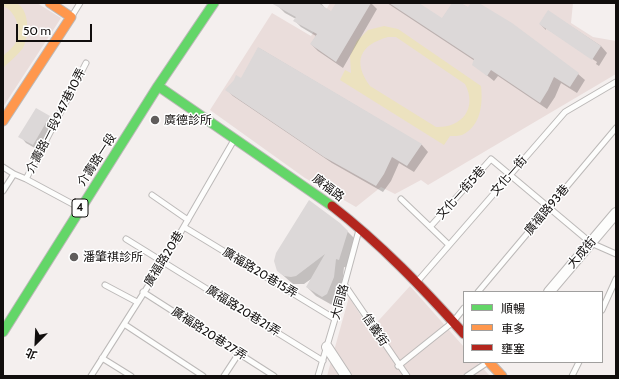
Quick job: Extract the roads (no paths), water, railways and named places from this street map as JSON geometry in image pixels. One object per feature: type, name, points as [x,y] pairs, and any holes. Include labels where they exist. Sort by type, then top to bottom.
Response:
[{"type":"street","points":[[3,121],[71,17],[50,3]]},
{"type":"street","name":"介壽路一段","points":[[3,332],[158,86],[214,3]]},
{"type":"street","name":"廣福路","points":[[158,86],[306,186],[359,227],[389,254],[463,333]]},
{"type":"street","name":"大成街","points":[[550,291],[616,214]]},
{"type":"street","points":[[327,347],[346,376]]},
{"type":"street","points":[[490,363],[502,376]]},
{"type":"lane","points":[[71,17],[80,3]]},
{"type":"lane","name":"介壽路一段947巷10弄","points":[[26,179],[86,62]]},
{"type":"lane","name":"文化一街","points":[[416,283],[565,112],[615,84]]},
{"type":"lane","name":"廣福路93巷","points":[[479,291],[616,128]]},
{"type":"lane","name":"廣福路20巷","points":[[91,376],[164,261],[235,139]]},
{"type":"lane","name":"文化一街5巷","points":[[430,227],[491,159],[510,175]]},
{"type":"lane","points":[[3,167],[80,208]]},
{"type":"lane","points":[[3,191],[14,174]]},
{"type":"lane","points":[[510,175],[591,243],[616,254]]},
{"type":"lane","points":[[152,195],[188,220]]},
{"type":"lane","name":"文化一街5巷","points":[[401,199],[449,245]]},
{"type":"lane","name":"廣福路20巷15弄","points":[[184,227],[335,319]]},
{"type":"lane","name":"大同路","points":[[318,376],[335,319],[359,227]]},
{"type":"lane","name":"廣福路20巷21弄","points":[[126,239],[164,261],[323,361]]},
{"type":"lane","points":[[603,308],[616,279]]},
{"type":"lane","name":"信義街","points":[[344,284],[406,376]]},
{"type":"lane","points":[[104,285],[137,302]]},
{"type":"lane","name":"廣福路20巷27弄","points":[[144,292],[274,376]]},
{"type":"lane","points":[[398,366],[453,322],[463,309]]},
{"type":"lane","points":[[124,324],[203,376]]},
{"type":"lane","points":[[224,376],[239,353]]},
{"type":"lane","points":[[102,358],[131,376]]},
{"type":"lane","points":[[467,376],[487,363]]},
{"type":"lane","points":[[572,376],[578,363]]},
{"type":"place","name":"廣德診所","points":[[155,120]]},
{"type":"place","name":"潘肇祺診所","points":[[74,257]]}]
